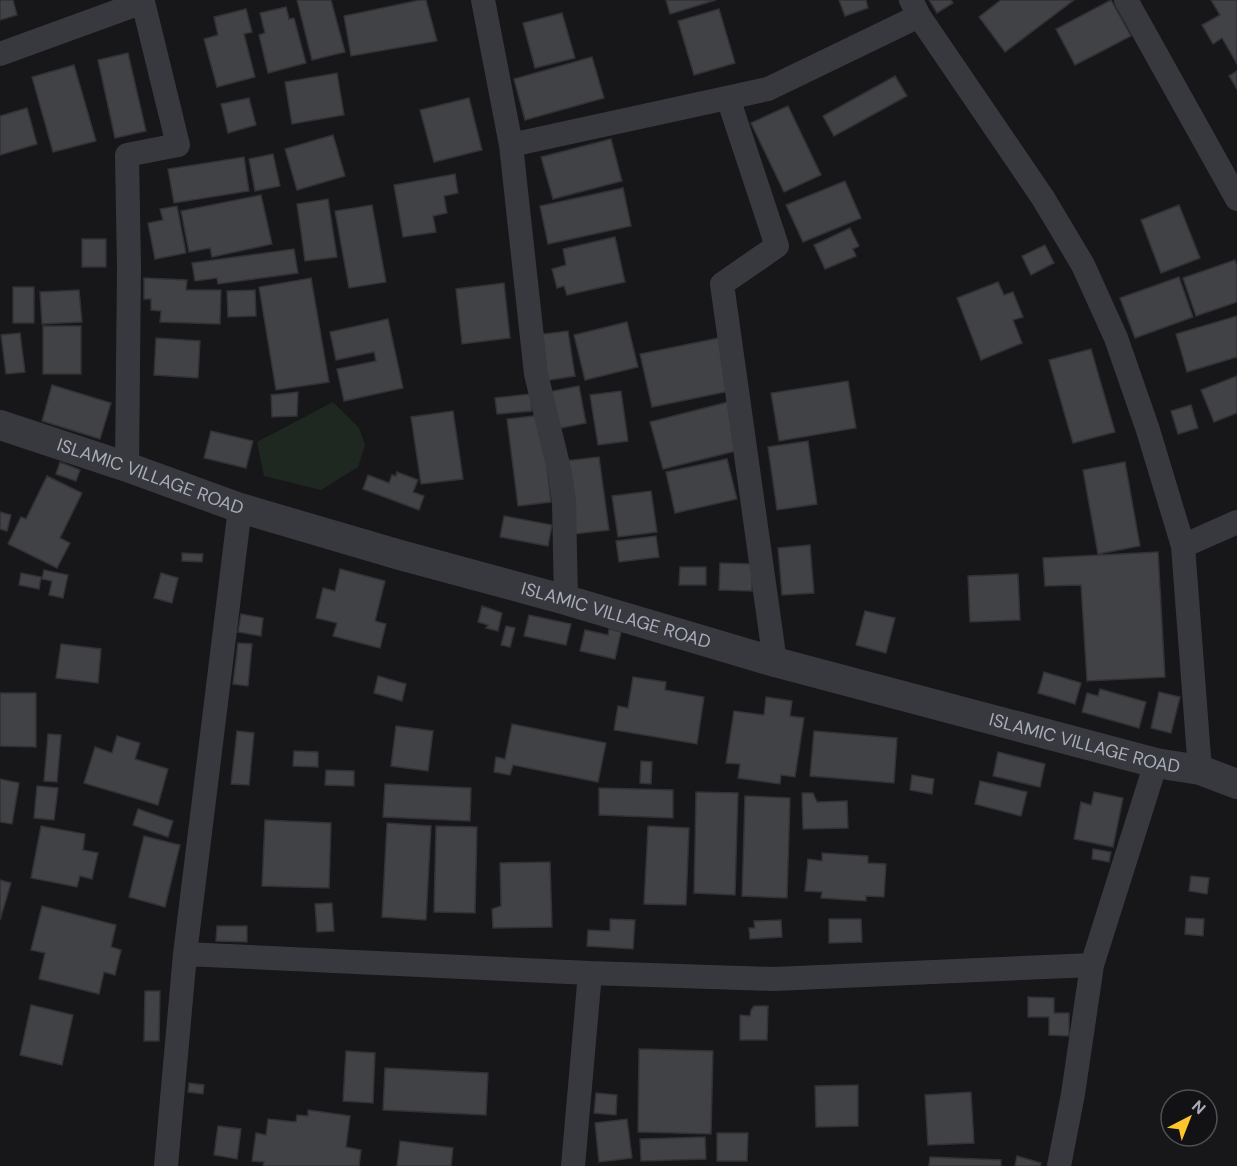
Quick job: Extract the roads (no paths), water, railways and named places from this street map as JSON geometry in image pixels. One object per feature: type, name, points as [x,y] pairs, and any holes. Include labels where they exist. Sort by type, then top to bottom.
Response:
[{"type":"street","points":[[483,0],[511,145],[536,374],[560,473],[564,502],[566,600]]},
{"type":"street","points":[[1126,0],[1237,199]]},
{"type":"street","points":[[0,54],[146,1],[178,145],[127,155],[129,267],[127,467]]},
{"type":"street","points":[[511,145],[768,89],[915,8],[1043,198],[1083,265],[1116,338],[1148,430],[1183,546],[1200,770]]},
{"type":"street","points":[[728,98],[777,246],[722,284],[775,662]]},
{"type":"street","name":"ISLAMIC VILLAGE ROAD","points":[[0,425],[127,467],[240,508],[400,555],[566,600],[775,662],[1156,763],[1200,770],[1237,784]]},
{"type":"street","points":[[166,1166],[185,954],[240,508]]},
{"type":"street","points":[[1183,546],[1237,522]]},
{"type":"street","points":[[1059,1166],[1073,1094],[1092,965],[1156,763]]},
{"type":"street","points":[[185,954],[590,973],[774,979],[1092,965]]},
{"type":"street","points":[[573,1166],[590,973]]}]
